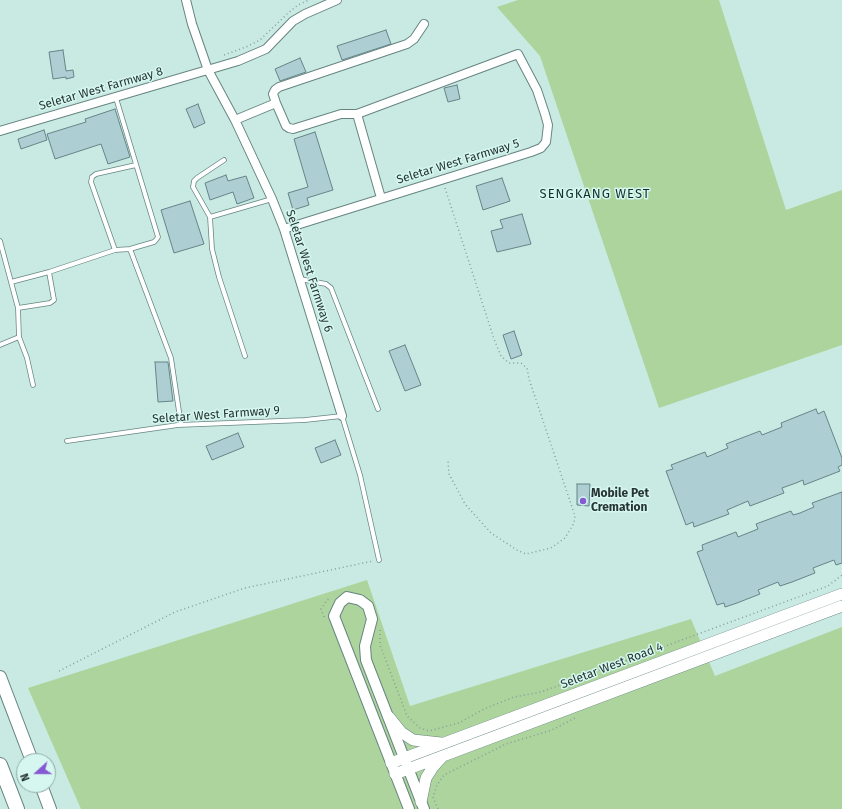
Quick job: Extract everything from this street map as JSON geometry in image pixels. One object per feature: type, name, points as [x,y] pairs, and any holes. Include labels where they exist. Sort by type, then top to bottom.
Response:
[{"type":"highway","points":[[0,765],[17,809]]},
{"type":"main road","name":"Seletar West Road 4","points":[[393,769],[443,743],[842,594]]},
{"type":"main road","name":"Seletar West Road 4","points":[[406,763],[444,755],[842,606]]},
{"type":"main road","points":[[0,677],[29,753]]},
{"type":"main road","points":[[389,717],[401,732],[413,740],[443,743]]},
{"type":"main road","points":[[423,805],[426,778],[444,755]]},
{"type":"main road","points":[[44,793],[50,809]]},
{"type":"street","name":"Seletar West Farmway 6","points":[[186,0],[192,24],[208,70],[235,120],[272,199],[284,229],[342,416]]},
{"type":"street","name":"Seletar West Farmway 8","points":[[0,131],[238,62],[266,49],[293,21],[337,0]]},
{"type":"street","points":[[381,198],[357,114],[341,114],[293,129],[286,126],[273,94],[279,87],[407,44],[414,39],[424,24]]},
{"type":"street","name":"Seletar West Farmway 5","points":[[284,229],[531,152],[541,148],[546,142],[548,125],[537,90],[518,54],[357,114]]},
{"type":"street","points":[[235,120],[276,103]]},
{"type":"street","points":[[409,809],[334,616],[340,603],[347,597],[360,600],[368,606],[372,619],[365,646],[366,660],[423,805]]},
{"type":"lane","points":[[11,282],[49,272],[115,250],[130,249],[154,242],[158,237],[116,98]]},
{"type":"lane","points":[[224,160],[194,181],[194,187],[210,216],[212,249],[217,270],[245,356]]},
{"type":"lane","points":[[115,250],[91,182],[92,177],[96,174],[136,165]]},
{"type":"lane","points":[[210,216],[272,199]]},
{"type":"lane","points":[[0,241],[18,308],[19,337],[27,358],[33,385]]},
{"type":"lane","points":[[130,249],[172,358],[182,425]]},
{"type":"lane","points":[[18,308],[50,303],[54,300],[49,272]]},
{"type":"lane","points":[[300,279],[326,284],[331,288],[378,409]]},
{"type":"lane","points":[[0,345],[19,337]]},
{"type":"lane","name":"Seletar West Farmway 9","points":[[67,441],[182,425],[304,420],[342,416]]},
{"type":"lane","name":"Seletar West Farmway 6","points":[[342,416],[360,475],[379,560]]},
{"type":"path","points":[[205,62],[246,47],[260,40],[298,5],[309,0]]},
{"type":"path","points":[[443,180],[494,339],[501,356],[509,363],[521,364],[527,368],[529,379],[575,516],[574,523],[565,538],[551,548],[526,554],[517,550],[491,533],[465,504],[449,474],[448,461]]},
{"type":"path","points":[[59,671],[175,612],[245,588],[379,560]]},
{"type":"path","points":[[380,645],[407,716],[420,728],[429,731],[459,723],[484,709],[514,697],[541,692],[828,586],[842,576]]},
{"type":"path","points":[[438,809],[433,797],[437,785],[444,775],[506,744],[552,730],[582,714]]},
{"type":"green space","points":[[518,0],[719,0],[786,210],[842,190],[842,345],[659,408],[540,56],[497,7]]},
{"type":"green space","points":[[367,580],[410,706],[691,619],[715,676],[842,627],[842,809],[81,809],[28,688]]},
{"type":"building","points":[[386,30],[391,44],[342,60],[337,46]]},
{"type":"building","points":[[63,50],[66,71],[73,70],[74,77],[66,79],[66,77],[53,79],[49,52]]},
{"type":"building","points":[[300,58],[306,72],[280,81],[275,69]]},
{"type":"building","points":[[457,85],[460,99],[448,102],[444,88]]},
{"type":"building","points":[[198,104],[205,123],[194,128],[186,109]]},
{"type":"building","points":[[115,109],[130,157],[108,164],[101,144],[55,159],[47,134],[86,122],[85,119]]},
{"type":"building","points":[[44,130],[47,140],[21,149],[18,139]]},
{"type":"building","points":[[315,132],[333,190],[307,198],[309,205],[293,210],[288,193],[308,187],[294,139]]},
{"type":"building","points":[[226,175],[228,181],[246,176],[254,198],[237,204],[233,192],[210,200],[205,183]]},
{"type":"building","points":[[502,178],[510,201],[483,210],[476,186]]},
{"type":"building","points":[[190,201],[204,244],[174,253],[161,210]]},
{"type":"building","points":[[522,214],[531,244],[497,252],[491,231],[503,228],[500,220]]},
{"type":"building","points":[[514,331],[522,355],[511,359],[503,335]]},
{"type":"building","points":[[405,345],[421,385],[405,391],[389,351]]},
{"type":"building","points":[[155,362],[168,362],[173,401],[158,402]]},
{"type":"building","points":[[816,409],[818,414],[824,411],[842,458],[842,465],[838,467],[840,471],[804,485],[803,480],[782,488],[784,493],[750,506],[748,501],[727,510],[729,514],[694,527],[693,522],[686,525],[666,471],[673,469],[671,465],[705,452],[707,457],[728,448],[726,444],[760,431],[762,435],[782,427],[781,423]]},
{"type":"building","points":[[238,433],[244,447],[212,460],[206,446]]},
{"type":"building","points":[[335,440],[341,455],[321,463],[315,448]]},
{"type":"building","points":[[577,484],[590,484],[589,506],[577,505]]},
{"type":"building","points":[[842,492],[842,563],[836,565],[834,560],[813,568],[815,573],[792,582],[780,586],[778,582],[758,590],[760,594],[725,607],[724,603],[717,605],[697,552],[703,550],[702,545],[736,532],[738,537],[758,529],[756,524],[791,511],[793,515],[800,513],[814,507],[812,503]]},
{"type":"place","name":"Mobile Pet Cremation","points":[[583,501]]},
{"type":"district","name":"SENGKANG WEST","points":[[595,194]]}]
